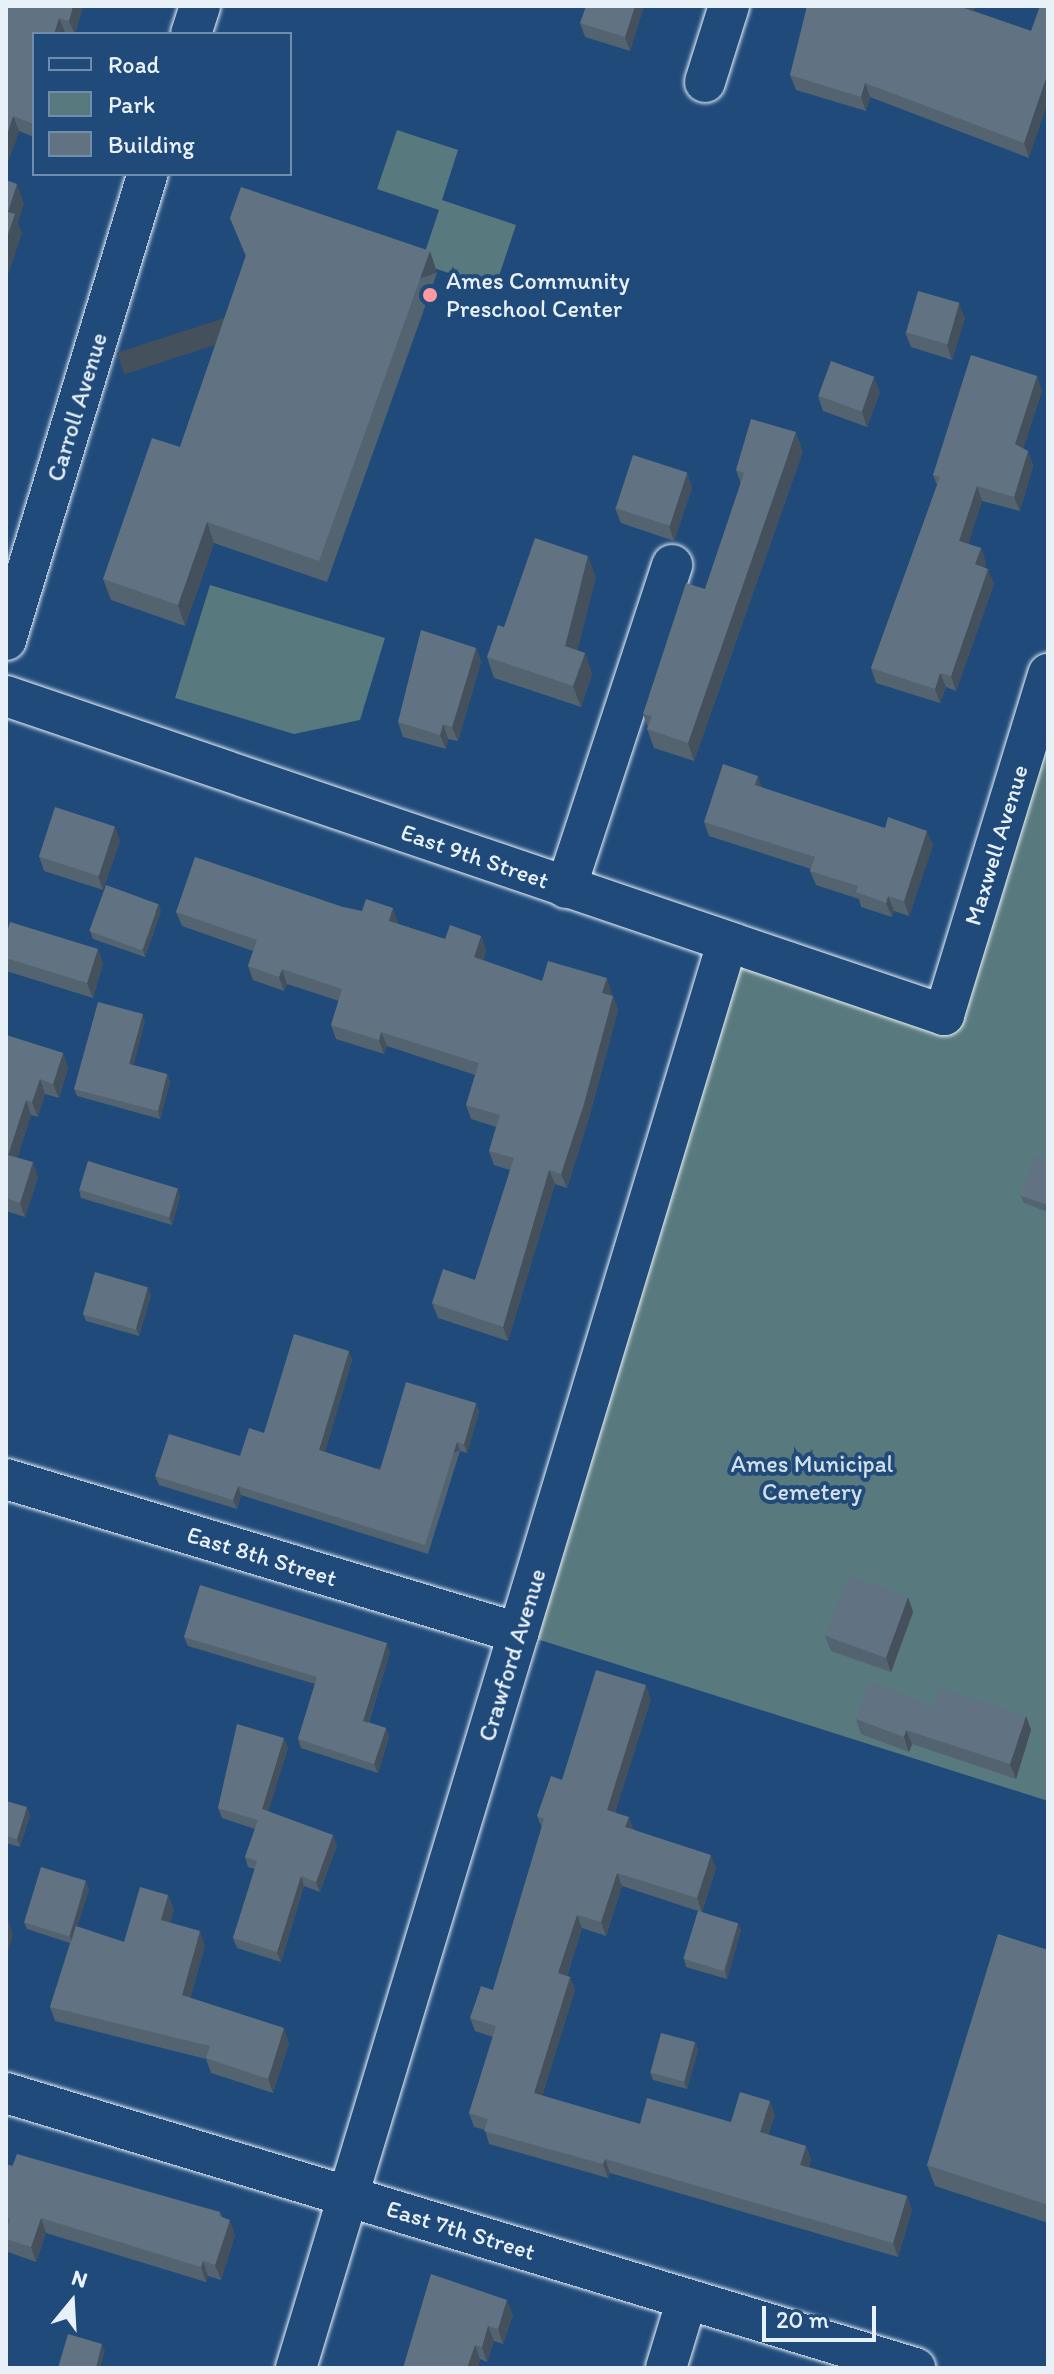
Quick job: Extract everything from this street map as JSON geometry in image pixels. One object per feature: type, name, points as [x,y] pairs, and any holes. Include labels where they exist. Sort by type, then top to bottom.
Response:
[{"type":"street","points":[[192,32],[200,6]]},
{"type":"street","points":[[705,82],[729,6]]},
{"type":"street","name":"Carroll Avenue","points":[[6,640],[147,176]]},
{"type":"street","points":[[566,888],[672,565]]},
{"type":"street","name":"Maxwell Avenue","points":[[944,1015],[1048,674]]},
{"type":"street","name":"East 9th Street","points":[[6,696],[944,1015]]},
{"type":"street","name":"Crawford Avenue","points":[[296,2368],[727,943]]},
{"type":"street","name":"East 8th Street","points":[[6,1479],[518,1633]]},
{"type":"street","name":"East 7th Street","points":[[6,2093],[915,2368]]},
{"type":"street","points":[[666,2368],[687,2299]]},
{"type":"green space","points":[[397,130],[458,150],[442,200],[516,225],[495,288],[421,264],[439,210],[377,189]]},
{"type":"green space","points":[[210,585],[385,638],[360,720],[294,734],[175,698]]},
{"type":"green space","name":"Ames Municipal Cemetery","points":[[1048,674],[1048,1801],[518,1633],[727,943],[944,1015]]},
{"type":"building","points":[[6,6],[73,6],[69,21],[59,18],[55,32],[32,32],[32,123],[13,116],[6,138]]},
{"type":"building","points":[[586,6],[635,6],[625,37],[580,23]]},
{"type":"building","points":[[807,6],[965,6],[1031,31],[1040,6],[1048,6],[1048,73],[1024,143],[865,83],[861,97],[790,75]]},
{"type":"building","points":[[6,180],[17,184],[8,212],[15,214],[6,240]]},
{"type":"building","points":[[241,187],[430,251],[319,561],[207,522],[178,605],[103,579],[152,438],[180,447],[246,255],[230,218]]},
{"type":"building","points":[[918,291],[959,303],[947,344],[906,332]]},
{"type":"building","points":[[971,355],[1037,376],[1015,444],[1028,451],[1014,497],[977,486],[959,541],[981,548],[975,564],[988,569],[951,676],[940,673],[935,689],[871,668],[940,477],[933,475]]},
{"type":"building","points":[[831,361],[874,377],[862,412],[818,396]]},
{"type":"building","points":[[751,419],[796,432],[688,743],[647,729],[652,716],[643,714],[686,583],[705,589],[744,473],[736,470]]},
{"type":"building","points":[[633,455],[687,473],[670,526],[616,508]]},
{"type":"building","points":[[535,538],[588,556],[565,646],[585,653],[573,686],[487,657],[498,625],[504,627]]},
{"type":"building","points":[[421,630],[476,648],[452,727],[443,724],[440,735],[398,722]]},
{"type":"building","points":[[723,764],[758,776],[755,785],[885,828],[888,817],[927,831],[904,901],[888,896],[886,903],[856,892],[858,886],[810,871],[815,857],[704,822]]},
{"type":"building","points":[[55,807],[115,826],[99,876],[39,856]]},
{"type":"building","points":[[195,857],[343,907],[362,911],[366,899],[393,908],[389,921],[445,939],[450,925],[481,936],[474,957],[542,981],[548,961],[607,978],[602,993],[613,996],[584,1104],[561,1174],[549,1170],[503,1327],[432,1303],[443,1269],[475,1280],[514,1158],[489,1151],[500,1115],[466,1105],[479,1063],[381,1032],[379,1040],[331,1025],[342,989],[282,969],[279,977],[248,966],[257,940],[176,912]]},
{"type":"building","points":[[106,885],[159,904],[142,950],[89,931]]},
{"type":"building","points":[[10,922],[98,949],[87,983],[6,958],[6,935]]},
{"type":"building","points":[[98,1002],[143,1014],[129,1064],[167,1074],[158,1111],[74,1089]]},
{"type":"building","points":[[6,1035],[63,1053],[53,1084],[40,1079],[32,1102],[26,1100],[8,1155],[33,1162],[20,1203],[6,1198]]},
{"type":"building","points":[[1034,1156],[1048,1161],[1048,1205],[1021,1196]]},
{"type":"building","points":[[88,1161],[178,1188],[169,1217],[79,1190]]},
{"type":"building","points":[[95,1272],[148,1287],[136,1329],[83,1314]]},
{"type":"building","points":[[294,1334],[349,1351],[319,1450],[380,1470],[406,1382],[476,1403],[464,1444],[457,1442],[425,1545],[238,1486],[233,1500],[155,1476],[169,1434],[240,1456],[249,1428],[264,1433]]},
{"type":"building","points":[[848,1575],[908,1597],[886,1658],[826,1636]]},
{"type":"building","points":[[200,1585],[387,1643],[363,1721],[386,1728],[374,1764],[298,1739],[317,1677],[184,1637]]},
{"type":"building","points":[[596,1670],[646,1685],[607,1810],[629,1817],[625,1827],[711,1855],[697,1898],[617,1873],[601,1922],[577,1915],[558,1973],[570,1977],[534,2093],[640,2124],[647,2098],[731,2122],[740,2092],[770,2101],[760,2132],[806,2146],[800,2165],[907,2196],[893,2243],[605,2159],[603,2164],[484,2131],[488,2119],[469,2113],[496,2026],[470,2018],[481,1986],[493,1990],[544,1819],[537,1816],[551,1776],[562,1780]]},
{"type":"building","points":[[870,1682],[934,1706],[940,1688],[1026,1716],[1010,1764],[906,1730],[904,1737],[856,1719]]},
{"type":"building","points":[[237,1724],[284,1738],[262,1809],[333,1835],[316,1882],[301,1876],[277,1952],[233,1938],[257,1861],[245,1857],[258,1820],[218,1808]]},
{"type":"building","points":[[6,1801],[27,1807],[17,1839],[6,1836]]},
{"type":"building","points":[[41,1867],[86,1881],[69,1936],[24,1922]]},
{"type":"building","points":[[140,1887],[168,1895],[161,1920],[200,1931],[182,1995],[284,2028],[268,2079],[206,2058],[210,2046],[50,2007],[76,1926],[124,1942]]},
{"type":"building","points":[[698,1911],[738,1923],[724,1971],[683,1959]]},
{"type":"building","points":[[998,1934],[1048,1950],[1048,2205],[927,2165]]},
{"type":"building","points":[[661,2033],[695,2042],[684,2082],[650,2073]]},
{"type":"building","points":[[17,2154],[220,2212],[219,2216],[230,2220],[215,2265],[203,2261],[201,2267],[41,2218],[31,2247],[6,2239],[10,2219],[6,2218],[6,2164],[12,2167]]},
{"type":"building","points":[[431,2274],[507,2300],[498,2329],[488,2326],[482,2347],[475,2345],[467,2368],[403,2368]]},
{"type":"building","points":[[68,2334],[102,2344],[96,2368],[58,2368]]},
{"type":"place","name":"Ames Community Preschool Center","points":[[430,295]]}]
